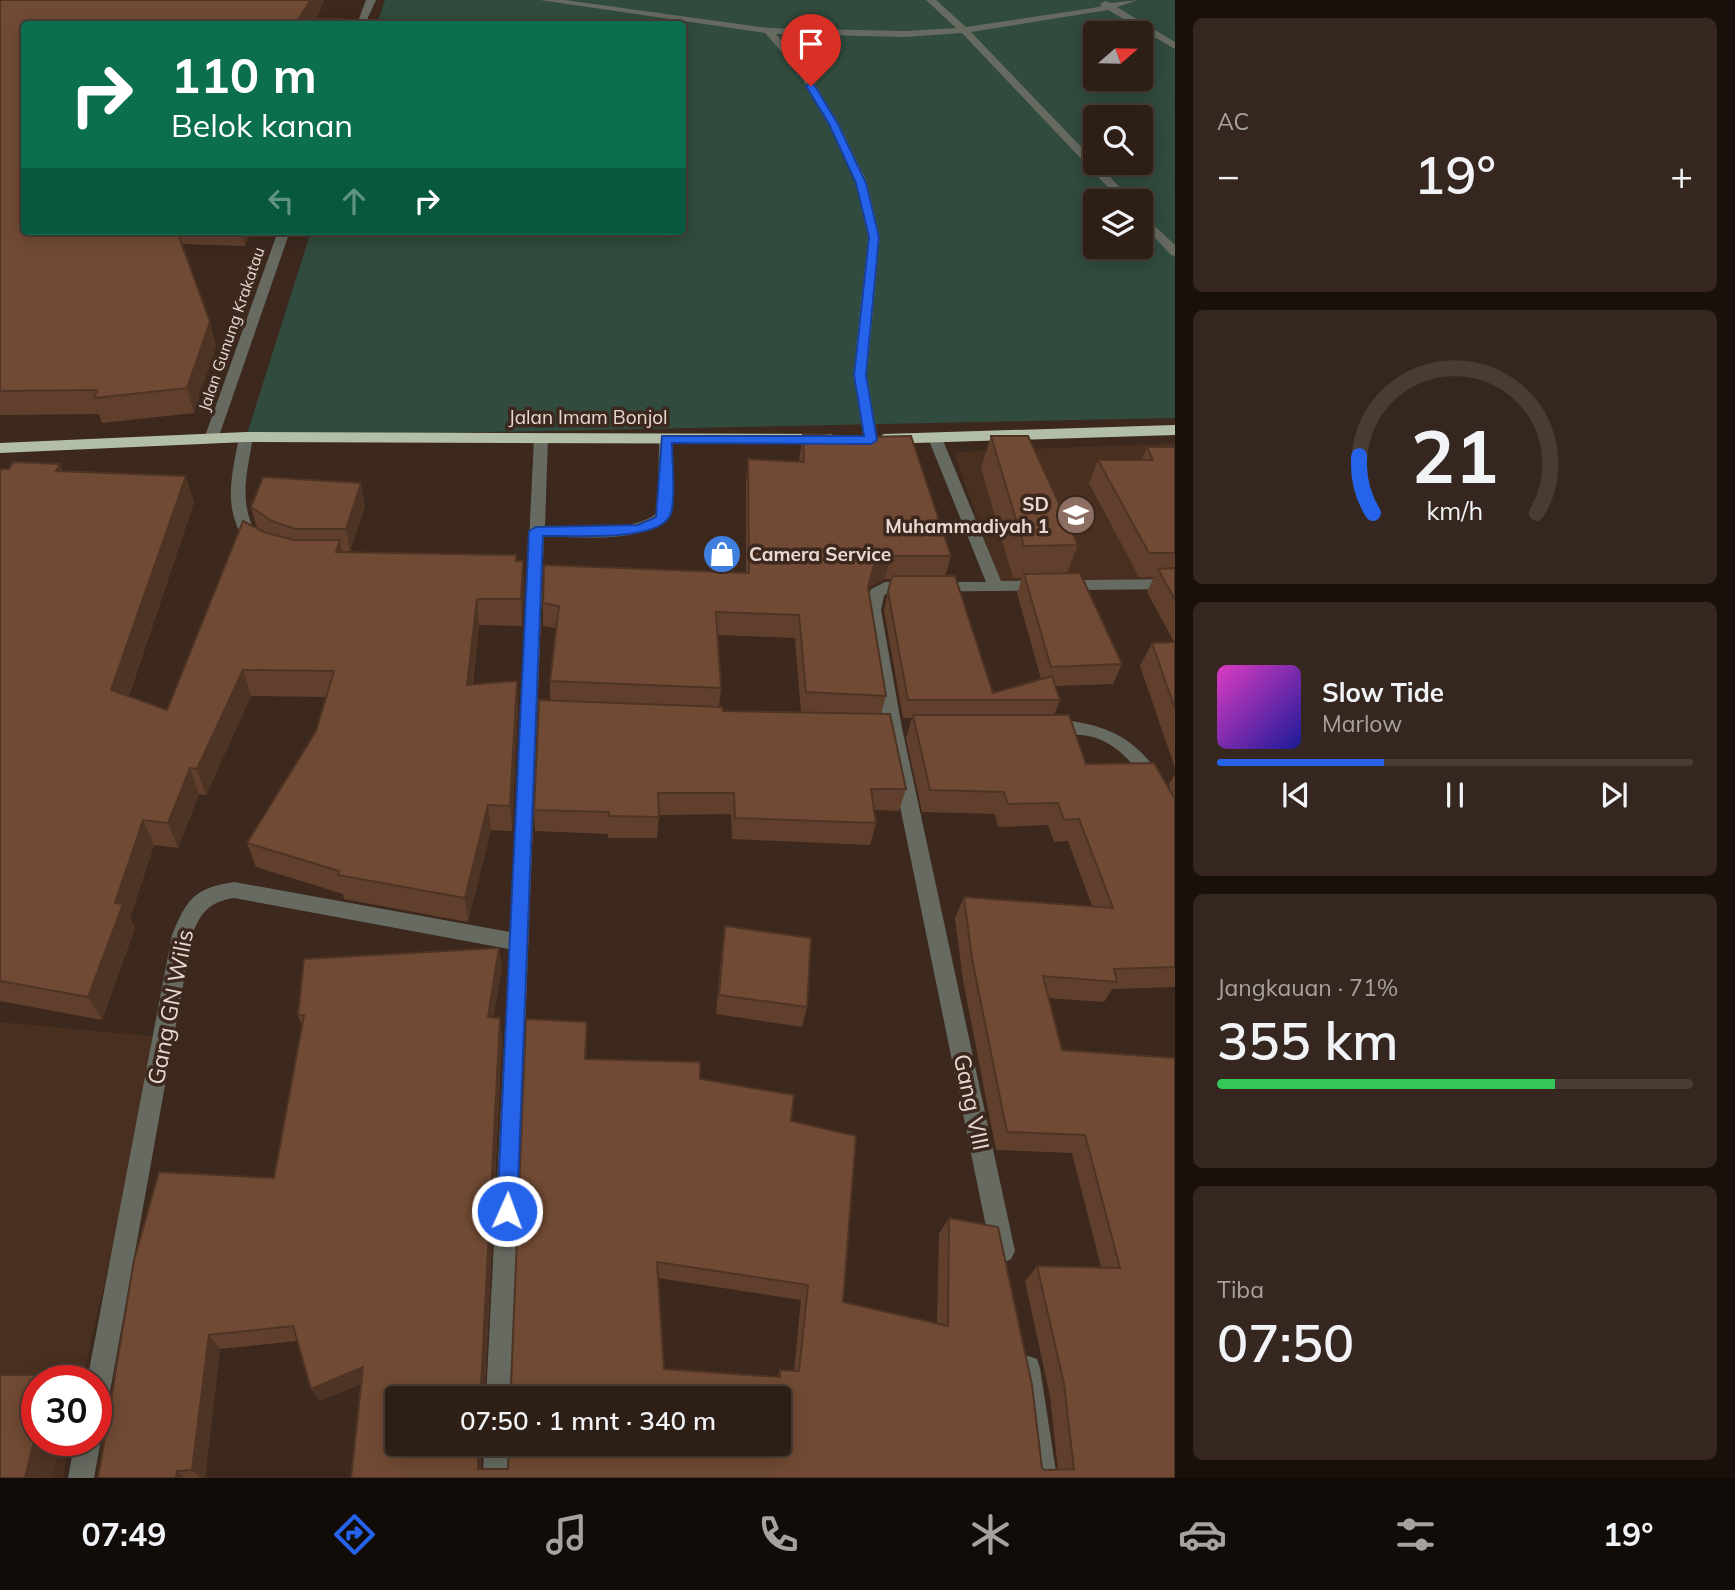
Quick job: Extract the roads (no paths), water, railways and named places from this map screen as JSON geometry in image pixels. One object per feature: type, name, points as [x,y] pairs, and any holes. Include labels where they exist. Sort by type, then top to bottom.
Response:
[{"type":"highway","name":"Jalan Imam Bonjol","points":[[0,448],[246,437],[857,439],[1175,430]]},
{"type":"street","points":[[363,21],[371,0]]},
{"type":"street","points":[[545,0],[768,31],[906,34],[964,30],[1109,7],[1133,0]]},
{"type":"street","points":[[931,0],[964,30],[1116,189]]},
{"type":"street","points":[[1099,0],[1175,46]]},
{"type":"street","points":[[768,31],[800,67],[834,124],[861,183],[874,237],[860,375],[857,439]]},
{"type":"street","points":[[1153,229],[1175,252]]},
{"type":"street","name":"Jalan Gunung Krakatau","points":[[211,439],[283,235]]},
{"type":"street","points":[[246,437],[236,502],[241,529],[256,547],[268,551]]},
{"type":"street","points":[[500,1386],[518,943],[535,713],[528,559],[536,531],[541,438]]},
{"type":"street","points":[[935,438],[996,587]]},
{"type":"street","points":[[536,531],[640,529],[661,520],[665,513],[666,439]]},
{"type":"street","name":"Gang VIII","points":[[1008,1275],[893,728],[873,610],[877,593],[886,587],[1175,584]]},
{"type":"street","points":[[1032,726],[1082,728],[1103,732],[1123,743],[1151,774],[1175,821]]},
{"type":"street","name":"Gang GN Wilis","points":[[102,1365],[182,935],[193,907],[211,892],[234,890],[518,943]]},
{"type":"street","points":[[1023,1343],[1034,1397],[1044,1478]]},
{"type":"street","points":[[81,1478],[85,1456]]},
{"type":"street","points":[[496,1478],[497,1456]]},
{"type":"place","name":"SD Muhammadiyah 1","points":[[1076,515]]},
{"type":"place","name":"Camera Service","points":[[722,554]]}]
